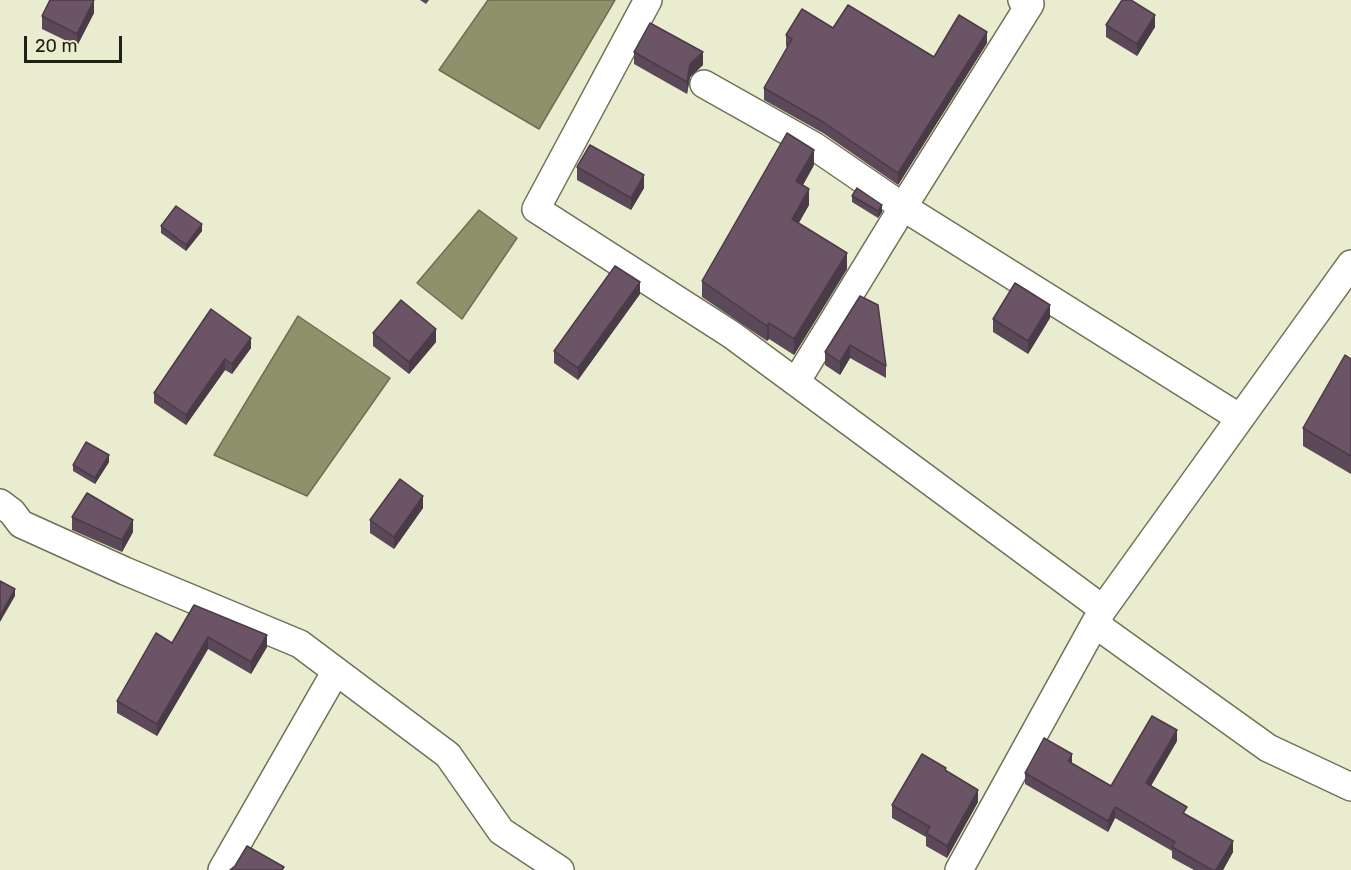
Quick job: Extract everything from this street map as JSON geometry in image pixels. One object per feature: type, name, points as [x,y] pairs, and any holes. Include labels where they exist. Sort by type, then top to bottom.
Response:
[{"type":"street","points":[[648,0],[536,209],[732,335],[796,382],[1268,748],[1351,787]]},
{"type":"street","points":[[796,382],[1030,4],[1022,0]]},
{"type":"street","points":[[704,84],[814,146],[903,207],[1240,418]]},
{"type":"street","points":[[959,870],[1099,617],[1351,264]]},
{"type":"street","points":[[0,503],[12,512],[21,524],[125,571],[300,644],[448,756],[501,831],[560,870]]},
{"type":"street","points":[[222,870],[336,670]]},
{"type":"shaded area","points":[[488,0],[615,0],[539,129],[439,70]]},
{"type":"shaded area","points":[[479,210],[517,238],[462,319],[417,283]]},
{"type":"shaded area","points":[[298,316],[390,378],[307,496],[214,455]]},
{"type":"building","points":[[50,0],[94,0],[77,34],[42,16]]},
{"type":"building","points":[[1122,0],[1131,0],[1155,15],[1137,44],[1106,25]]},
{"type":"building","points":[[848,5],[934,57],[959,15],[987,32],[898,173],[823,122],[764,88],[792,39],[786,35],[802,9],[833,28]]},
{"type":"building","points":[[650,23],[703,52],[690,64],[687,82],[634,52]]},
{"type":"building","points":[[787,133],[814,150],[796,181],[809,189],[792,219],[847,253],[794,339],[769,323],[767,326],[702,281]]},
{"type":"building","points":[[590,145],[644,175],[631,198],[577,167]]},
{"type":"building","points":[[857,188],[882,205],[878,211],[852,196]]},
{"type":"building","points":[[176,206],[202,224],[186,245],[161,226]]},
{"type":"building","points":[[615,266],[640,282],[578,368],[554,351]]},
{"type":"building","points":[[1015,283],[1050,305],[1028,341],[993,319]]},
{"type":"building","points":[[860,296],[878,305],[886,366],[850,345],[840,362],[825,352]]},
{"type":"building","points":[[401,300],[436,329],[409,362],[373,333]]},
{"type":"building","points":[[211,309],[251,338],[232,364],[225,359],[186,415],[154,393]]},
{"type":"building","points":[[1345,355],[1351,359],[1351,456],[1303,428]]},
{"type":"building","points":[[86,442],[109,455],[95,478],[73,465]]},
{"type":"building","points":[[400,479],[423,496],[394,537],[370,520]]},
{"type":"building","points":[[87,493],[133,520],[122,540],[72,517]]},
{"type":"building","points":[[0,581],[15,589],[0,616]]},
{"type":"building","points":[[194,605],[267,635],[251,662],[208,637],[157,724],[117,701],[156,633],[172,643]]},
{"type":"building","points":[[1152,716],[1177,730],[1146,783],[1187,807],[1183,813],[1233,841],[1216,870],[1212,870],[1172,847],[1175,842],[1115,807],[1108,821],[1025,773],[1044,738],[1072,754],[1068,761],[1111,786]]},
{"type":"building","points":[[922,754],[978,790],[947,846],[926,833],[930,827],[892,805]]},
{"type":"building","points":[[247,846],[284,867],[282,870],[230,870]]}]
